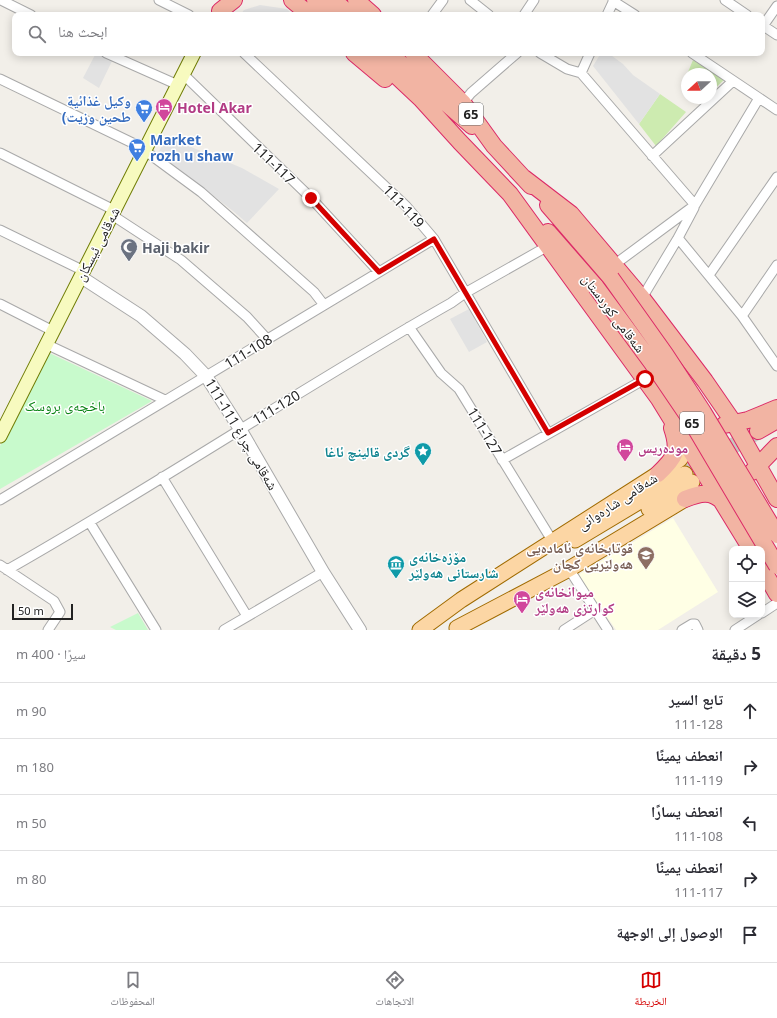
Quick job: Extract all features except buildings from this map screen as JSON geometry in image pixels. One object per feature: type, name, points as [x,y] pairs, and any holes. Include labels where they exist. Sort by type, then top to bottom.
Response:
[{"type":"highway","points":[[220,8],[234,0]]},
{"type":"highway","points":[[315,0],[328,12]]},
{"type":"highway","points":[[334,0],[347,12]]},
{"type":"highway","points":[[356,0],[369,12]]},
{"type":"highway","name":"شەقامی کوردستان","points":[[358,56],[460,142]]},
{"type":"highway","name":"شەقامی کوردستان","points":[[375,56],[421,99],[460,142],[552,236],[596,288],[652,363],[690,419],[777,566]]},
{"type":"highway","name":"شەقامی کوردستان","points":[[392,56],[494,146],[612,271],[642,298],[705,381],[734,423],[777,499]]},
{"type":"highway","name":"شەقامی کوردستان","points":[[416,56],[463,103],[494,146]]},
{"type":"highway","name":"شەقامی کوردستان","points":[[510,194],[659,399],[716,489],[749,546]]},
{"type":"highway","name":"شەقامی کوردستان","points":[[612,271],[703,412],[777,535]]},
{"type":"highway","points":[[705,381],[718,396],[736,411],[755,413],[777,407]]},
{"type":"highway","points":[[658,474],[672,461],[677,446],[671,425],[659,399]]},
{"type":"highway","points":[[689,446],[696,439],[718,427],[748,420],[777,407]]},
{"type":"highway","points":[[716,489],[726,488],[740,482],[758,465],[777,420]]},
{"type":"highway","points":[[685,499],[706,492],[717,496],[724,503]]},
{"type":"highway","points":[[765,573],[777,594]]},
{"type":"main road","name":"شەقامی ئیسکان","points":[[0,436],[192,56]]},
{"type":"main road","name":"شەقامی شارەوانی","points":[[422,630],[460,600],[553,542],[680,459],[689,446]]},
{"type":"main road","name":"شەقامی شارەوانی","points":[[422,630],[689,478],[457,629]]},
{"type":"main road","name":"شەقامی شارەوانی","points":[[457,629],[569,569],[700,490],[716,489]]},
{"type":"street","points":[[1,0],[25,12]]},
{"type":"street","points":[[159,0],[183,12]]},
{"type":"street","points":[[434,12],[444,0]]},
{"type":"street","points":[[470,0],[485,12]]},
{"type":"street","points":[[526,12],[534,0]]},
{"type":"street","points":[[608,12],[613,0],[631,12]]},
{"type":"street","points":[[724,0],[742,12]]},
{"type":"street","points":[[765,22],[777,6]]},
{"type":"street","points":[[765,26],[777,35]]},
{"type":"street","points":[[115,56],[181,79]]},
{"type":"street","name":"111-119","points":[[247,56],[400,200],[434,239],[548,433]]},
{"type":"street","points":[[463,103],[471,93],[514,56]]},
{"type":"street","points":[[545,56],[567,70],[581,73],[695,205]]},
{"type":"street","points":[[581,73],[589,56]]},
{"type":"street","points":[[696,56],[777,110]]},
{"type":"street","points":[[0,79],[145,149],[201,192],[314,292],[324,305]]},
{"type":"street","name":"111-117","points":[[181,79],[311,198],[379,272]]},
{"type":"street","points":[[652,156],[733,81]]},
{"type":"street","points":[[642,298],[678,238],[695,205],[759,98]]},
{"type":"street","points":[[0,153],[113,212],[181,260],[247,317],[267,339]]},
{"type":"street","points":[[709,275],[777,177]]},
{"type":"street","points":[[612,271],[695,205]]},
{"type":"street","points":[[0,230],[82,274]]},
{"type":"street","points":[[678,238],[774,353],[777,366]]},
{"type":"street","name":"111-108","points":[[0,500],[434,239]]},
{"type":"street","name":"111-120","points":[[3,568],[90,523],[240,429],[451,303],[465,293],[548,246]]},
{"type":"street","points":[[742,316],[777,265]]},
{"type":"street","name":"شەقامی چراغ 111-111","points":[[82,274],[141,316],[185,354],[206,376],[240,429],[323,572],[360,630]]},
{"type":"street","points":[[0,304],[53,331]]},
{"type":"street","name":"111-127","points":[[409,327],[441,373],[459,388],[553,542]]},
{"type":"street","points":[[46,344],[165,400]]},
{"type":"street","points":[[502,460],[645,379]]},
{"type":"street","points":[[162,477],[247,616]]},
{"type":"street","points":[[90,523],[156,630]]},
{"type":"street","points":[[3,568],[54,601],[60,612],[48,630]]},
{"type":"street","points":[[569,569],[608,630]]},
{"type":"street","points":[[224,630],[323,572]]},
{"type":"street","points":[[765,610],[777,603]]},
{"type":"street","points":[[564,630],[595,610]]},
{"type":"street","points":[[735,630],[753,618]]},
{"type":"street","points":[[682,630],[695,627]]},
{"type":"shaded area","points":[[260,5],[287,9],[290,12],[242,12],[244,10]]},
{"type":"shaded area","points":[[94,56],[104,56],[113,59],[99,88],[83,78]]},
{"type":"shaded area","points":[[599,56],[612,56],[623,64],[633,75],[660,94],[639,124],[593,66]]},
{"type":"shaded area","points":[[167,137],[242,168],[279,189],[247,223],[158,153]]},
{"type":"shaded area","points":[[469,309],[487,342],[469,352],[450,319]]},
{"type":"shaded area","name":"قوتابخانەی ئامادەیی هەولێریی کچان","points":[[673,518],[718,592],[658,630],[616,630],[578,575]]},
{"type":"green space","points":[[693,60],[706,68],[690,68]]},
{"type":"green space","points":[[717,74],[725,79],[717,86]]},
{"type":"green space","points":[[660,94],[686,112],[656,146],[639,124]]},
{"type":"green space","name":"باخچەی بروسک","points":[[45,351],[152,401],[0,489],[0,446]]},
{"type":"green space","points":[[138,613],[148,630],[116,630],[110,627]]},
{"type":"tunnel","points":[[685,474],[755,433]]},
{"type":"place","name":"Hotel Akar","points":[[164,122]]},
{"type":"place","name":"وكيل غذائية (طحين وزيت","points":[[144,123]]},
{"type":"place","name":"Market rozh u shaw","points":[[137,162]]},
{"type":"place","name":"Haji bakir","points":[[129,262]]},
{"type":"place","name":"مودەریس","points":[[625,462]]},
{"type":"place","name":"گردی قالینچ ئاغا","points":[[423,466]]},
{"type":"place","name":"قوتابخانەی ئامادەیی هەولێریی کچان","points":[[646,570]]},
{"type":"place","name":"مۆزەخانەی شارستانی هەولێر","points":[[396,579]]},
{"type":"place","name":"میوانخانەی کوارتزی هەولێر","points":[[522,614]]},
{"type":"route","points":[[311,198],[379,272],[434,239],[548,433],[645,379]]}]
